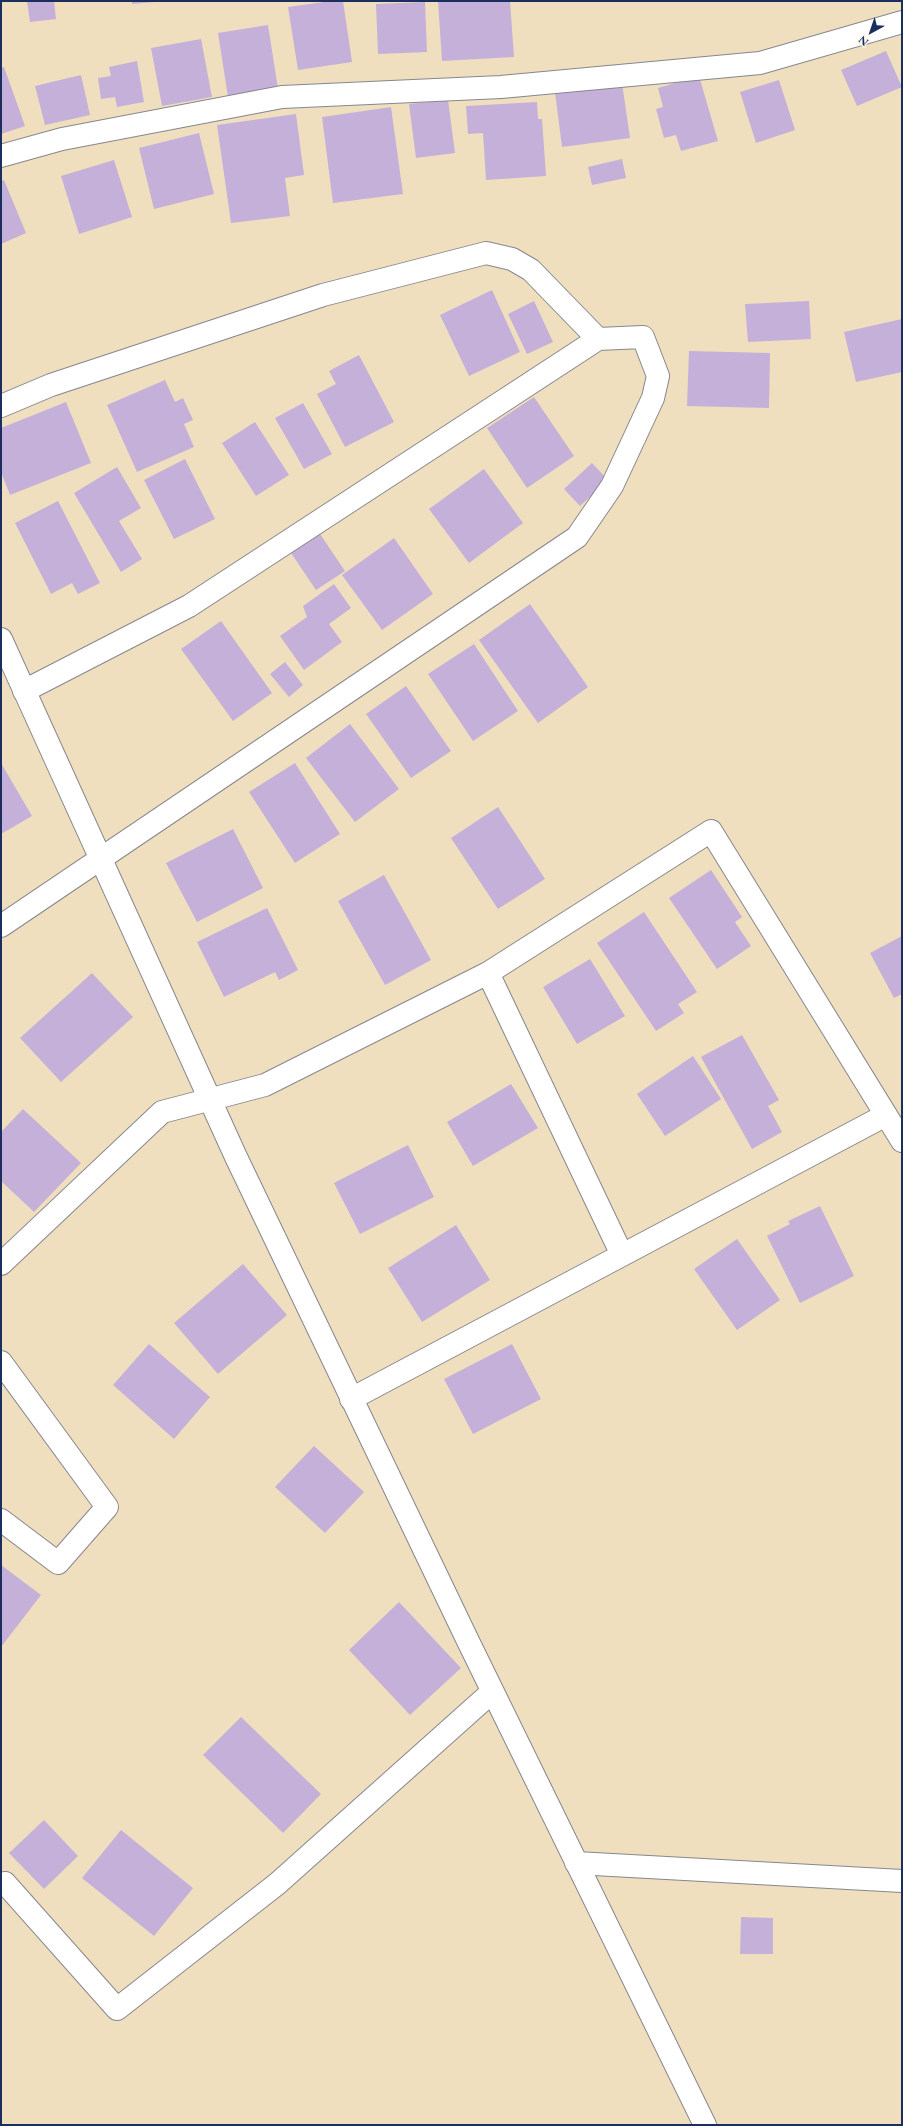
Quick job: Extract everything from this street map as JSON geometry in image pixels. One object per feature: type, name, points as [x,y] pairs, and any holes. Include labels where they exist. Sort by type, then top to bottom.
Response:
[{"type":"street","points":[[1,156],[62,139],[282,97],[501,87],[760,64],[902,22]]},
{"type":"street","points":[[1,406],[51,385],[323,295],[486,253],[512,259],[531,270],[598,339]]},
{"type":"street","points":[[1,926],[577,538],[612,486],[653,398],[658,376],[643,337],[598,339],[189,606],[24,690]]},
{"type":"street","points":[[1,638],[210,1100],[351,1398],[492,1692],[706,2125]]},
{"type":"street","points":[[1,1264],[162,1112],[265,1086],[488,973],[711,831],[902,1140]]},
{"type":"street","points":[[488,973],[622,1255]]},
{"type":"street","points":[[351,1398],[886,1115]]},
{"type":"street","points":[[1,1362],[107,1507],[58,1563],[1,1520]]},
{"type":"street","points":[[5,1883],[117,2009],[277,1884],[492,1692]]},
{"type":"street","points":[[576,1862],[902,1881]]},
{"type":"building","points":[[27,1],[54,1],[56,19],[30,22]]},
{"type":"building","points":[[132,1],[155,1],[155,2],[132,4]]},
{"type":"building","points":[[331,1],[343,1],[352,62],[298,70],[288,7]]},
{"type":"building","points":[[438,1],[510,1],[514,57],[442,61]]},
{"type":"building","points":[[425,2],[427,52],[378,54],[376,4]]},
{"type":"building","points":[[268,25],[278,89],[228,97],[218,33]]},
{"type":"building","points":[[201,39],[212,97],[162,106],[151,48]]},
{"type":"building","points":[[886,51],[902,87],[857,106],[841,70]]},
{"type":"building","points":[[137,61],[144,102],[117,107],[115,97],[101,99],[98,78],[111,76],[109,67]]},
{"type":"building","points":[[4,67],[25,126],[1,134],[1,68]]},
{"type":"building","points":[[81,75],[90,115],[45,125],[35,86]]},
{"type":"building","points":[[699,76],[718,141],[681,151],[676,135],[664,138],[656,109],[663,107],[658,88]]},
{"type":"building","points":[[779,80],[795,130],[756,143],[740,92]]},
{"type":"building","points":[[622,83],[630,138],[562,147],[555,92]]},
{"type":"building","points":[[448,100],[455,153],[416,158],[409,104]]},
{"type":"building","points":[[537,102],[538,119],[542,119],[546,176],[486,180],[483,133],[468,134],[466,106]]},
{"type":"building","points":[[391,107],[403,194],[333,203],[322,117]]},
{"type":"building","points":[[296,114],[304,175],[285,178],[290,216],[231,223],[217,125]]},
{"type":"building","points":[[199,133],[214,194],[154,209],[139,148]]},
{"type":"building","points":[[622,159],[626,178],[592,185],[588,167]]},
{"type":"building","points":[[114,160],[132,217],[79,234],[61,176]]},
{"type":"building","points":[[4,180],[26,233],[1,244],[1,181]]},
{"type":"building","points":[[492,290],[520,352],[469,376],[440,315]]},
{"type":"building","points":[[534,301],[553,342],[527,354],[508,314]]},
{"type":"building","points":[[809,301],[811,339],[748,342],[745,304]]},
{"type":"building","points":[[902,319],[902,372],[856,382],[844,332]]},
{"type":"building","points":[[689,351],[770,353],[769,408],[687,406]]},
{"type":"building","points":[[359,355],[394,422],[345,447],[317,394],[336,384],[329,371]]},
{"type":"building","points":[[165,380],[175,402],[183,398],[193,420],[184,424],[194,447],[137,472],[107,405]]},
{"type":"building","points":[[534,397],[574,456],[527,488],[487,428]]},
{"type":"building","points":[[66,402],[91,463],[10,495],[1,472],[1,428]]},
{"type":"building","points":[[303,403],[332,454],[304,469],[275,418]]},
{"type":"building","points":[[255,422],[289,475],[256,496],[222,443]]},
{"type":"building","points":[[185,459],[215,519],[174,539],[144,480]]},
{"type":"building","points":[[592,463],[608,480],[580,506],[564,489]]},
{"type":"building","points":[[117,467],[141,508],[119,521],[142,559],[121,572],[74,493]]},
{"type":"building","points":[[484,469],[523,523],[469,563],[429,509]]},
{"type":"building","points":[[58,501],[100,583],[78,594],[72,583],[51,594],[15,523]]},
{"type":"building","points":[[320,534],[345,571],[316,590],[291,553]]},
{"type":"building","points":[[394,538],[433,594],[382,630],[342,575]]},
{"type":"building","points":[[334,584],[351,608],[329,624],[342,642],[304,670],[280,636],[307,617],[303,606]]},
{"type":"building","points":[[530,604],[588,687],[538,723],[479,640]]},
{"type":"building","points":[[221,621],[272,693],[233,721],[181,649]]},
{"type":"building","points":[[474,644],[518,711],[473,741],[428,674]]},
{"type":"building","points":[[285,662],[303,685],[289,697],[270,674]]},
{"type":"building","points":[[406,686],[451,751],[411,778],[366,714]]},
{"type":"building","points":[[350,724],[399,789],[355,822],[306,758]]},
{"type":"building","points":[[1,763],[32,816],[1,834]]},
{"type":"building","points":[[295,763],[340,834],[295,863],[249,792]]},
{"type":"building","points":[[498,807],[545,879],[498,909],[451,838]]},
{"type":"building","points":[[233,829],[263,888],[197,922],[166,863]]},
{"type":"building","points":[[711,870],[742,917],[735,922],[751,946],[717,969],[669,898]]},
{"type":"building","points":[[384,875],[431,960],[385,985],[338,901]]},
{"type":"building","points":[[267,908],[298,970],[279,980],[275,972],[224,997],[197,942]]},
{"type":"building","points":[[644,912],[697,992],[678,1004],[684,1013],[656,1031],[597,943]]},
{"type":"building","points":[[902,936],[902,994],[894,998],[870,953]]},
{"type":"building","points":[[590,959],[625,1016],[577,1044],[543,987]]},
{"type":"building","points":[[92,973],[133,1017],[61,1082],[20,1038]]},
{"type":"building","points":[[742,1035],[779,1100],[768,1106],[782,1132],[752,1149],[701,1057]]},
{"type":"building","points":[[693,1056],[721,1099],[665,1136],[637,1094]]},
{"type":"building","points":[[511,1084],[538,1128],[473,1166],[447,1122]]},
{"type":"building","points":[[23,1109],[81,1163],[34,1212],[1,1181],[1,1132]]},
{"type":"building","points":[[408,1145],[434,1197],[360,1234],[334,1183]]},
{"type":"building","points":[[820,1206],[854,1276],[800,1303],[767,1236],[790,1224],[788,1221]]},
{"type":"building","points":[[456,1225],[490,1280],[422,1322],[388,1268]]},
{"type":"building","points":[[737,1239],[780,1300],[737,1330],[694,1269]]},
{"type":"building","points":[[243,1264],[287,1315],[218,1374],[174,1323]]},
{"type":"building","points":[[149,1344],[210,1397],[174,1439],[113,1385]]},
{"type":"building","points":[[512,1344],[541,1399],[473,1434],[444,1379]]},
{"type":"building","points":[[314,1446],[364,1492],[325,1533],[275,1487]]},
{"type":"building","points":[[1,1565],[41,1595],[1,1647]]},
{"type":"building","points":[[399,1602],[461,1668],[410,1715],[349,1650]]},
{"type":"building","points":[[241,1717],[321,1794],[283,1833],[203,1755]]},
{"type":"building","points":[[44,1820],[78,1856],[44,1889],[9,1853]]},
{"type":"building","points":[[121,1830],[193,1888],[154,1936],[82,1878]]},
{"type":"building","points":[[741,1917],[773,1918],[773,1954],[740,1954]]}]
